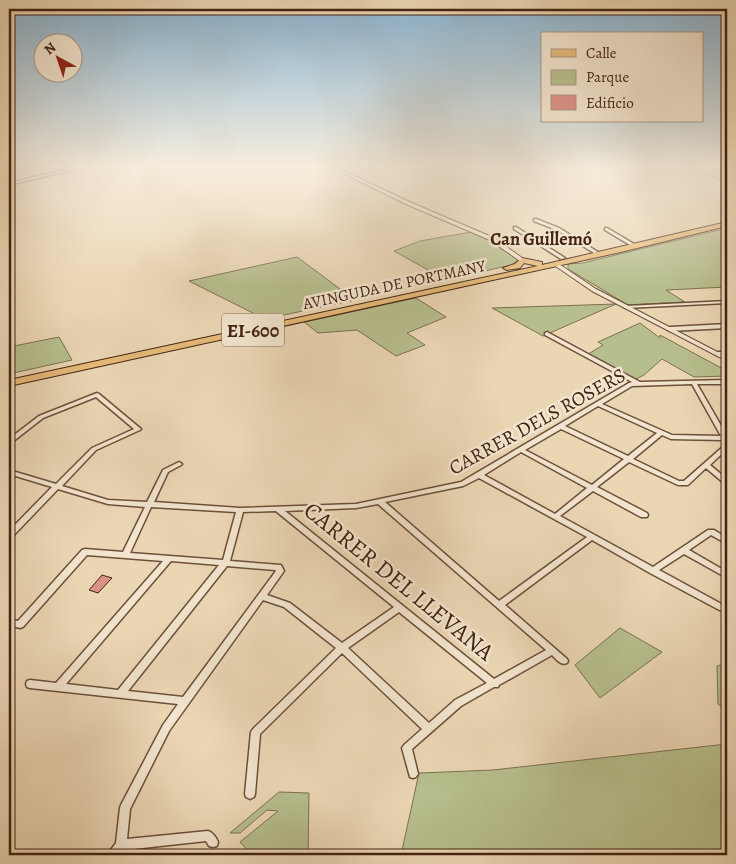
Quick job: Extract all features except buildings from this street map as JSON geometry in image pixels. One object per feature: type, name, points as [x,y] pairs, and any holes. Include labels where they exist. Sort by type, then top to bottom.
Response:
[{"type":"main road","name":"AVINGUDA DE PORTMANY","points":[[9,378],[596,252],[727,220]]},
{"type":"main road","name":"AVINGUDA DE PORTMANY","points":[[9,383],[556,264],[727,224]]},
{"type":"main road","points":[[448,283],[517,266],[522,260],[539,264]]},
{"type":"street","points":[[413,205],[492,239],[522,260]]},
{"type":"street","points":[[535,220],[558,229],[596,252]]},
{"type":"street","points":[[515,228],[564,258]]},
{"type":"street","points":[[606,229],[632,244]]},
{"type":"street","points":[[556,264],[594,290],[727,359]]},
{"type":"street","points":[[626,307],[727,302]]},
{"type":"street","points":[[670,329],[727,326]]},
{"type":"street","points":[[547,334],[638,383]]},
{"type":"street","points":[[718,354],[727,354]]},
{"type":"street","points":[[560,426],[678,483],[686,483],[727,446],[726,438],[693,382]]},
{"type":"street","name":"CARRER DELS ROSERS","points":[[9,472],[108,502],[240,510],[356,506],[463,484],[631,384],[727,382]]},
{"type":"street","points":[[9,442],[41,417],[97,395],[138,429],[94,449],[55,486],[9,535]]},
{"type":"street","points":[[597,404],[671,437],[726,438]]},
{"type":"street","points":[[555,517],[662,433]]},
{"type":"street","points":[[521,450],[644,515]]},
{"type":"street","points":[[125,555],[151,504],[165,471],[179,464]]},
{"type":"street","points":[[706,465],[727,482]]},
{"type":"street","points":[[479,475],[653,571],[660,572],[727,611]]},
{"type":"street","points":[[379,501],[564,662]]},
{"type":"street","points":[[120,694],[226,562],[240,510]]},
{"type":"street","name":"CARRER DEL LLEVANA","points":[[279,510],[495,684]]},
{"type":"street","points":[[653,571],[711,532],[727,541]]},
{"type":"street","points":[[499,605],[592,537]]},
{"type":"street","points":[[684,551],[727,576]]},
{"type":"street","points":[[9,622],[20,625],[85,552],[278,566],[280,571],[166,728],[125,808],[120,845],[114,855]]},
{"type":"street","points":[[58,687],[170,558]]},
{"type":"street","points":[[261,596],[286,605],[342,648],[429,728]]},
{"type":"street","points":[[250,794],[256,732],[342,648],[400,607]]},
{"type":"street","points":[[413,774],[407,748],[429,728],[458,703],[552,651]]},
{"type":"street","points":[[30,684],[186,701]]},
{"type":"street","points":[[120,845],[208,836],[213,842]]},
{"type":"green space","points":[[727,228],[727,287],[666,290],[685,302],[628,305],[568,269],[568,264],[583,263]]},
{"type":"green space","points":[[471,232],[490,241],[518,260],[511,265],[446,280],[394,251],[420,241]]},
{"type":"green space","points":[[297,257],[355,300],[265,319],[189,281]]},
{"type":"green space","points":[[416,298],[446,317],[407,333],[425,345],[396,356],[357,330],[318,333],[304,322]]},
{"type":"green space","points":[[616,304],[543,336],[492,308]]},
{"type":"green space","points":[[640,323],[660,338],[660,335],[727,371],[727,376],[694,377],[662,359],[644,375],[632,381],[585,356],[603,345],[598,342]]},
{"type":"green space","points":[[59,337],[72,360],[9,374],[9,347]]},
{"type":"green space","points":[[620,628],[662,652],[600,698],[575,665]]},
{"type":"green space","points":[[727,663],[727,711],[718,704],[717,666]]},
{"type":"green space","points":[[727,744],[727,855],[401,855],[419,773],[493,770]]},
{"type":"green space","points":[[279,792],[309,793],[308,855],[247,855],[248,851],[240,842],[278,811],[267,810],[240,833],[230,833]]},
{"type":"district","name":"Can Guillemó","points":[[541,239]]}]
